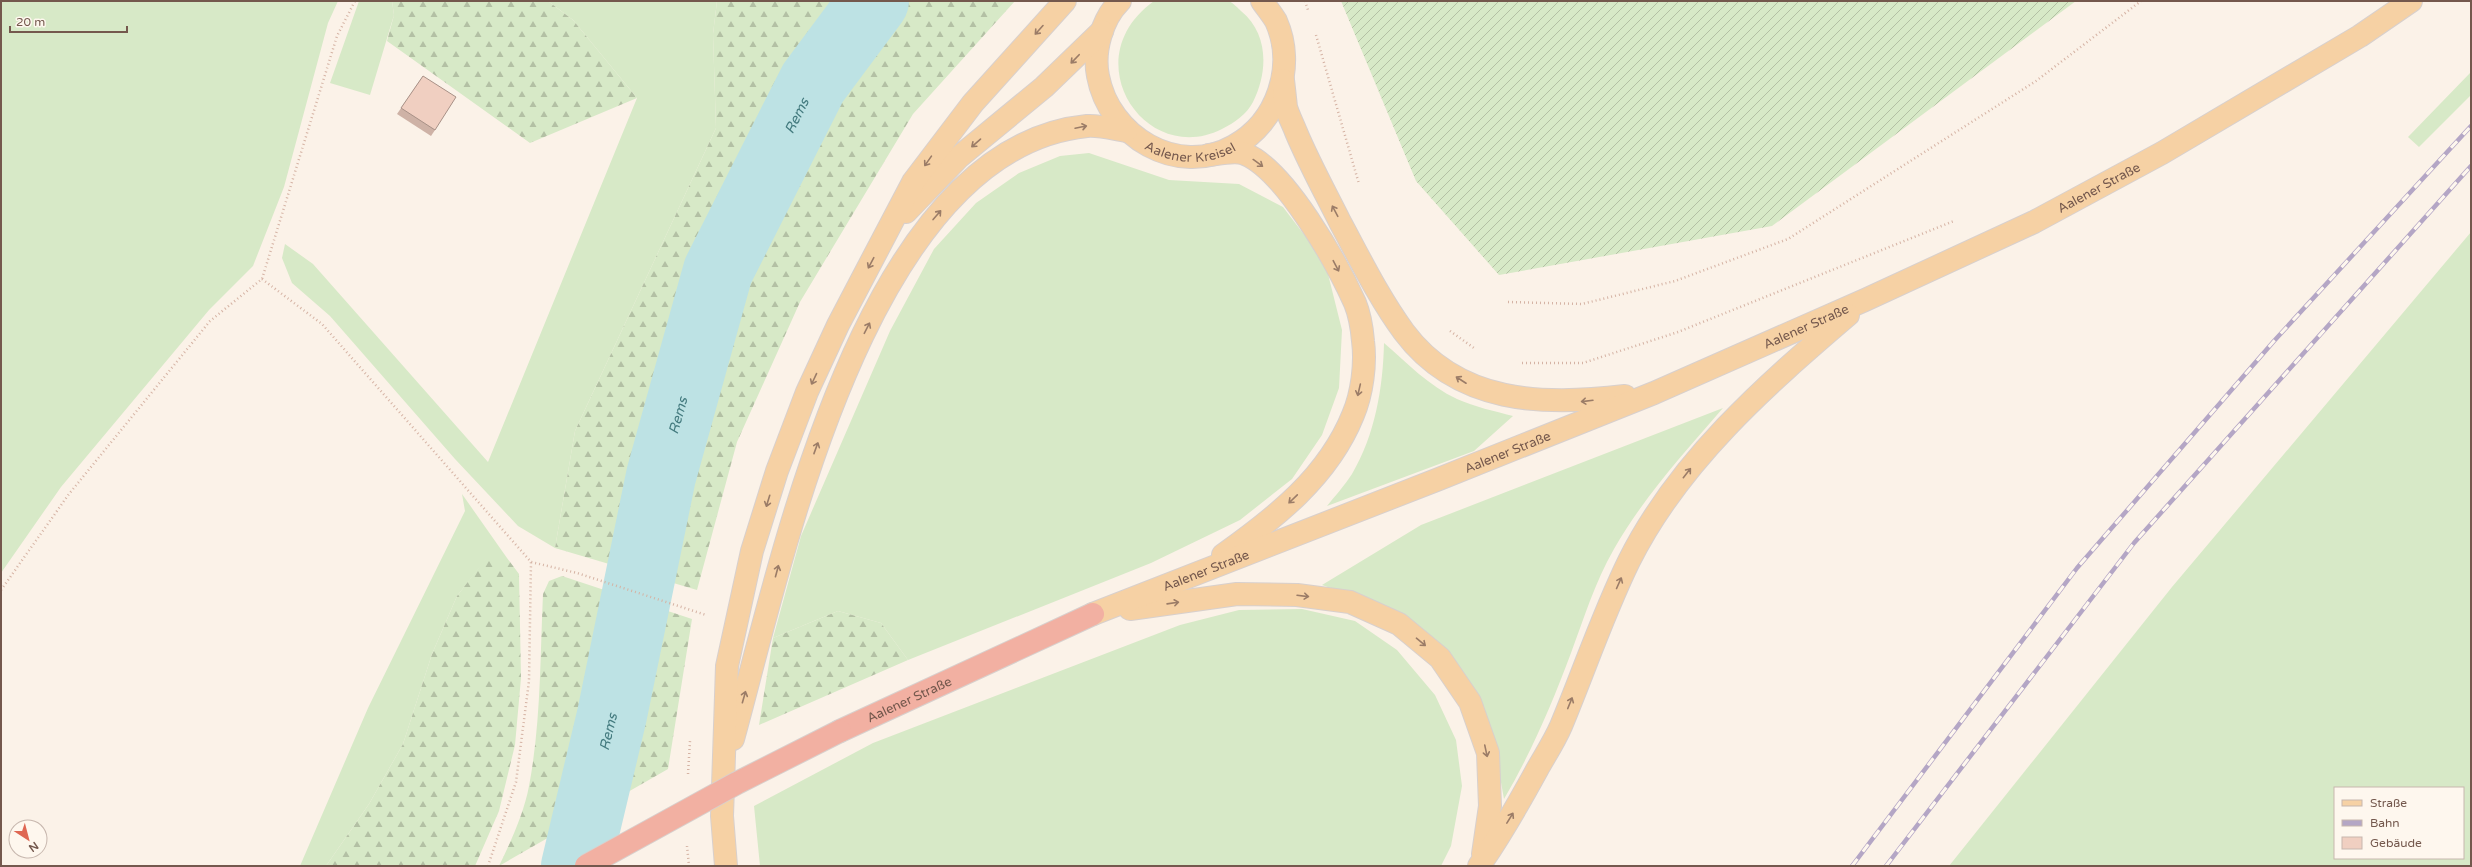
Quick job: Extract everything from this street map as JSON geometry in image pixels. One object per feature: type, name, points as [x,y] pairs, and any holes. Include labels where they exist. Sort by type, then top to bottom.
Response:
[{"type":"highway","name":"Aalener Straße","points":[[586,866],[737,782],[840,731],[1093,614]]},
{"type":"main road","points":[[726,866],[722,816],[727,666],[752,551],[777,471],[807,392],[838,325],[913,182],[941,142],[1004,68],[1065,1]]},
{"type":"main road","name":"Aalener Kreisel","points":[[1120,1],[1102,31],[1097,50],[1097,71],[1101,91],[1110,110],[1126,131],[1140,141],[1161,152],[1185,156],[1209,155],[1234,147],[1255,130],[1273,107],[1283,80],[1284,49],[1275,20],[1262,1]]},
{"type":"main road","name":"Aalener Straße","points":[[1093,614],[1654,393],[1865,300],[2034,222],[2155,157],[2360,36],[2411,1]]},
{"type":"main road","points":[[890,228],[958,157],[1044,87],[1102,31]]},
{"type":"main road","points":[[1283,80],[1286,108],[1307,157],[1382,299],[1405,333],[1424,354],[1464,382],[1486,391],[1508,396],[1541,401],[1578,402],[1654,393]]},
{"type":"main road","points":[[723,775],[776,573],[797,503],[828,414],[860,342],[897,269],[926,228],[953,198],[1000,159],[1028,143],[1054,133],[1088,126],[1126,131]]},
{"type":"main road","points":[[1195,575],[1258,530],[1292,501],[1312,480],[1336,450],[1354,415],[1363,375],[1364,342],[1355,304],[1335,263],[1302,209],[1271,172],[1244,153],[1209,155]]},
{"type":"main road","points":[[1480,865],[1517,808],[1560,727],[1602,620],[1626,566],[1660,508],[1726,426],[1768,384],[1865,300]]},
{"type":"main road","points":[[1093,614],[1237,594],[1297,595],[1350,602],[1399,624],[1440,658],[1470,702],[1488,753],[1490,806],[1480,865]]},
{"type":"path","points":[[1,590],[69,494],[210,321],[262,279],[337,36],[355,1]]},
{"type":"path","points":[[1306,1],[1310,16]]},
{"type":"path","points":[[1508,302],[1582,304],[1674,281],[1788,239],[2036,81],[2141,1]]},
{"type":"path","points":[[1314,32],[1361,192]]},
{"type":"path","points":[[1516,363],[1583,363],[1664,337],[1959,219]]},
{"type":"path","points":[[262,279],[322,324],[531,562],[577,573],[698,612]]},
{"type":"path","points":[[1448,330],[1480,352]]},
{"type":"path","points":[[488,866],[516,782],[529,680],[531,562]]},
{"type":"green space","points":[[1,1],[338,1],[328,23],[284,187],[253,266],[209,310],[61,487],[1,573]]},
{"type":"green space","points":[[359,1],[392,1],[394,15],[370,95],[330,83]]},
{"type":"green space","points":[[392,1],[548,1],[573,20],[637,98],[530,143],[387,41],[394,15]]},
{"type":"green space","points":[[548,1],[717,1],[713,34],[716,128],[575,431],[555,548],[518,526],[455,459],[330,316],[292,283],[282,258],[285,244],[313,264],[488,462],[637,98],[573,20]]},
{"type":"green space","points":[[717,1],[1015,1],[913,114],[800,302],[737,442],[697,590],[555,548],[575,431],[716,128],[713,34]]},
{"type":"green space","points":[[1154,1],[1229,1],[1250,20],[1257,31],[1261,42],[1263,66],[1258,90],[1253,102],[1240,118],[1222,129],[1194,137],[1168,134],[1145,121],[1129,101],[1120,77],[1120,51],[1131,25]]},
{"type":"green space","points":[[1341,1],[2076,1],[1772,226],[1499,275],[1416,181]]},
{"type":"green space","points":[[2471,72],[2471,95],[2419,147],[2408,137]]},
{"type":"green space","points":[[1089,153],[1169,180],[1239,184],[1283,207],[1325,262],[1342,330],[1339,388],[1322,435],[1292,479],[1240,520],[1151,563],[908,660],[881,623],[838,611],[773,638],[801,536],[890,331],[934,249],[976,203],[1019,173],[1060,156]]},
{"type":"green space","points":[[2471,232],[2471,866],[1949,866],[2172,587]]},
{"type":"green space","points":[[1384,343],[1419,374],[1447,394],[1485,409],[1513,416],[1474,451],[1327,506],[1352,474],[1367,443],[1380,394]]},
{"type":"green space","points":[[1723,408],[1651,494],[1625,530],[1614,549],[1595,587],[1549,709],[1523,764],[1504,799],[1493,738],[1386,607],[1322,585],[1421,525]]},
{"type":"green space","points":[[462,494],[507,558],[487,558],[457,596],[432,654],[403,744],[369,804],[326,866],[300,866],[368,708],[465,511]]},
{"type":"green space","points":[[487,557],[507,558],[519,574],[521,678],[515,745],[499,811],[475,866],[326,866],[369,804],[403,744],[432,654],[457,596]]},
{"type":"green space","points":[[562,576],[692,619],[668,769],[499,866],[524,806],[533,762],[538,714],[543,594],[549,581]]},
{"type":"green space","points":[[1302,609],[1355,621],[1397,650],[1435,695],[1456,740],[1462,786],[1451,846],[1441,866],[760,866],[754,806],[873,743],[1180,625],[1239,610]]},
{"type":"green space","points":[[838,611],[881,623],[908,660],[759,725],[773,638]]},
{"type":"building","points":[[423,76],[456,97],[435,130],[401,108]]},
{"type":"waterway","name":"Rems","points":[[576,866],[612,715],[661,476],[718,271],[813,83],[874,1]]},
{"type":"railway","points":[[1852,866],[2077,568],[2274,341],[2471,126]]},
{"type":"railway","points":[[1886,866],[2134,543],[2471,166]]}]
